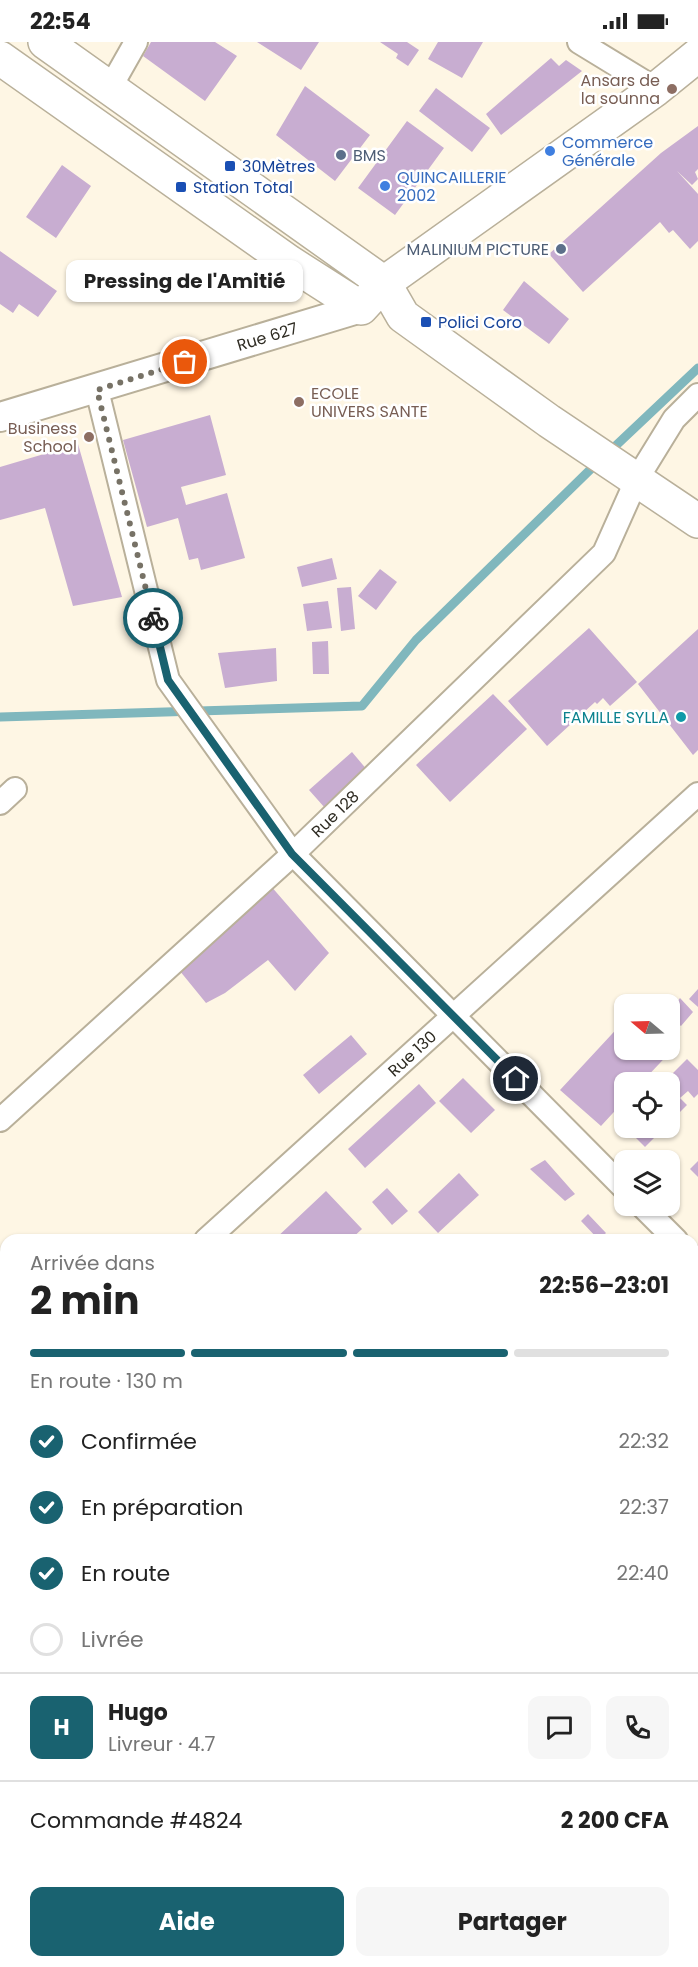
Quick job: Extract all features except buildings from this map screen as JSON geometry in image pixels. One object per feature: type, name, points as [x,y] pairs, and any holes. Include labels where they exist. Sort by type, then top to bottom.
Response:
[{"type":"main road","points":[[45,42],[384,283],[403,316],[549,421],[698,520]]},
{"type":"main road","points":[[361,308],[384,283],[656,90],[698,55]]},
{"type":"main road","points":[[0,58],[289,262],[361,308],[403,316]]},
{"type":"street","points":[[110,88],[136,42]]},
{"type":"street","points":[[579,42],[656,90]]},
{"type":"street","name":"Rue 627","points":[[0,417],[97,390],[361,308]]},
{"type":"street","points":[[97,390],[168,680],[292,854],[614,1178]]},
{"type":"street","name":"Rue 128","points":[[0,1120],[292,854],[604,553],[637,479],[674,419],[698,395]]},
{"type":"street","name":"Rue 130","points":[[213,1234],[698,794]]},
{"type":"street","points":[[652,1216],[670,1234]]},
{"type":"waterway","points":[[608,453],[698,368]]},
{"type":"waterway","points":[[0,717],[362,706],[416,640],[598,462]]},
{"type":"way so far","points":[[153,618],[97,390],[185,362]]},
{"type":"place","name":"Ansars de la sounna","points":[[672,89]]},
{"type":"place","name":"Commerce Générale","points":[[550,151]]},
{"type":"place","name":"BMS","points":[[341,155]]},
{"type":"place","name":"30Mètres","points":[[230,166]]},
{"type":"place","name":"QUINCAILLERIE 2002","points":[[385,186]]},
{"type":"place","name":"Station Total","points":[[181,187]]},
{"type":"place","name":"MALINIUM PICTURE","points":[[561,249]]},
{"type":"place","name":"Polici Coro","points":[[426,322]]},
{"type":"place","name":"Pressing de l'Amitié","points":[[185,362]]},
{"type":"place","name":"ECOLE UNIVERS SANTE","points":[[299,402]]},
{"type":"place","name":"Business School","points":[[89,437]]},
{"type":"place","name":"FAMILLE SYLLA","points":[[681,717]]},
{"type":"route","points":[[153,618],[168,680],[292,854],[516,1079]]}]
